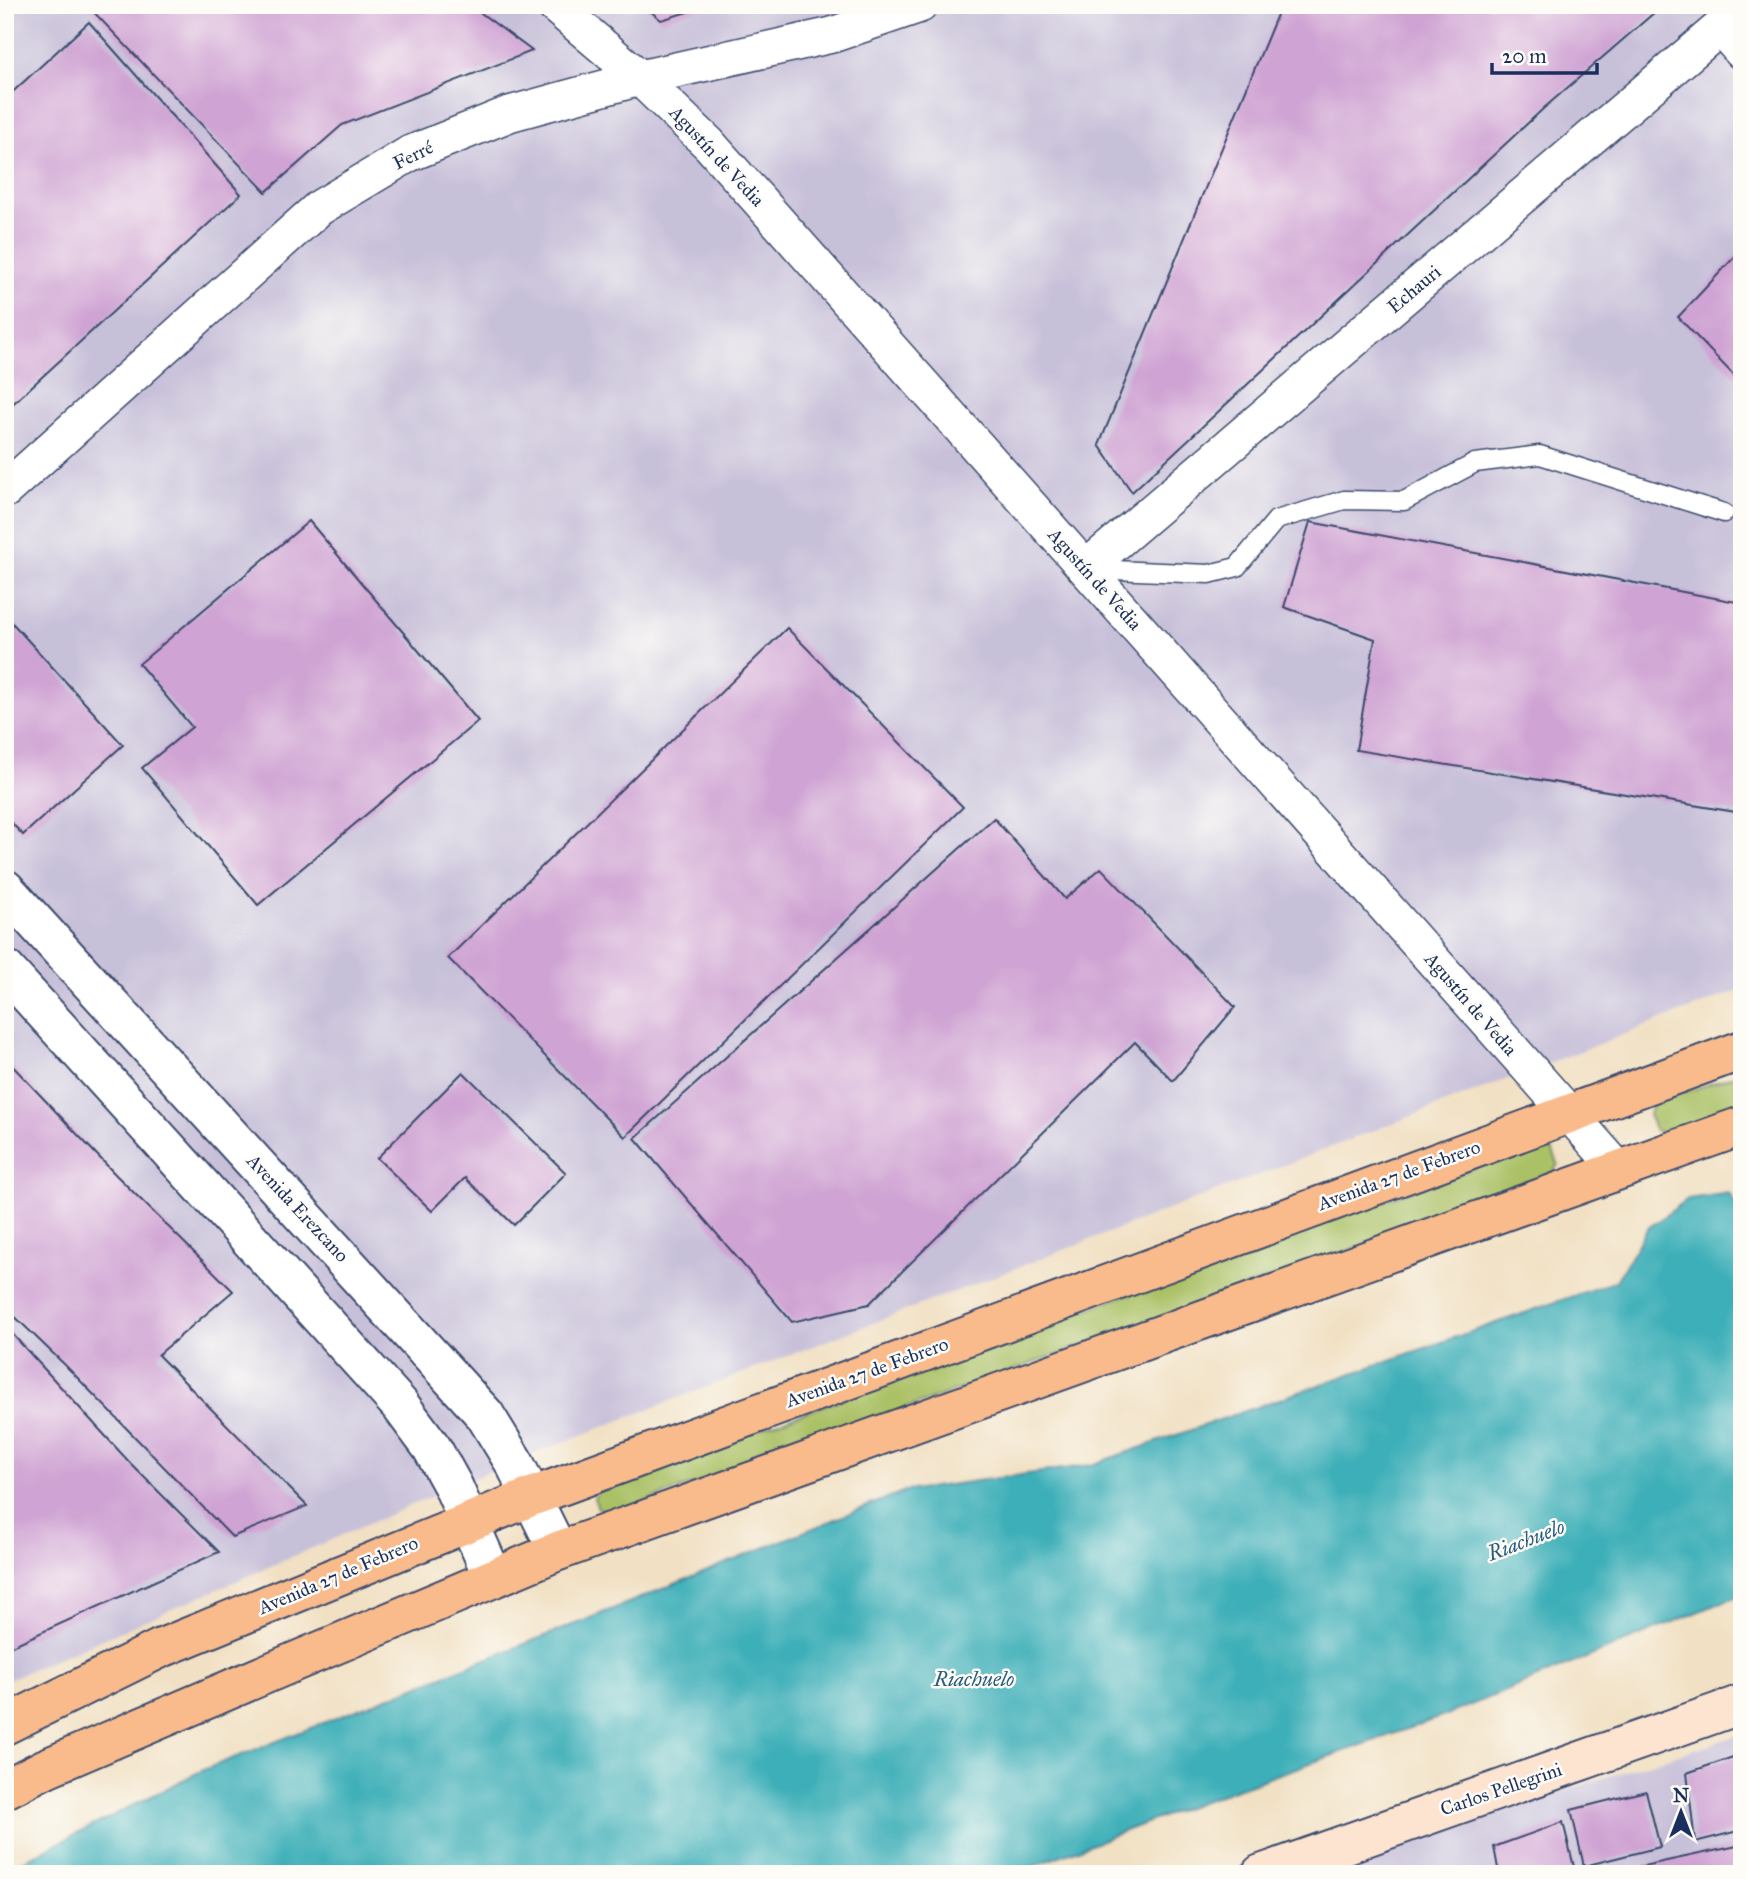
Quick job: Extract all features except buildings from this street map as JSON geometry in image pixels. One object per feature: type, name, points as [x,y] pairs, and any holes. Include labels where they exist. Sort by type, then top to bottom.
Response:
[{"type":"main road","name":"Avenida 27 de Febrero","points":[[5,1725],[159,1649],[468,1521],[1742,1050]]},
{"type":"main road","points":[[5,1789],[46,1768],[558,1551],[1742,1126]]},
{"type":"main road","name":"Carlos Pellegrini","points":[[1261,1874],[1742,1704]]},
{"type":"street","name":"Agustín de Vedia","points":[[554,5],[640,78],[709,144],[1619,1170]]},
{"type":"street","name":"Ferré","points":[[5,491],[319,208],[408,154],[509,114],[640,78],[832,35],[920,5]]},
{"type":"street","name":"Echauri","points":[[1086,568],[1735,30]]},
{"type":"street","name":"Avenida Erezcano","points":[[5,889],[485,1415],[515,1464],[558,1551]]},
{"type":"street","points":[[5,969],[400,1405],[432,1448],[453,1486],[494,1577]]},
{"type":"lane","points":[[1086,568],[1209,574],[1237,567],[1276,520],[1345,500],[1404,501],[1475,463],[1540,455],[1724,513]]},
{"type":"shaded area","points":[[5,5],[1742,5],[1742,989],[509,1463],[5,1681]]},
{"type":"shaded area","points":[[1742,1734],[1742,1874],[1329,1874],[1440,1830]]},
{"type":"green space","points":[[1742,1073],[1742,1108],[1673,1133],[1656,1131],[1649,1115],[1653,1103]]},
{"type":"green space","points":[[1539,1144],[1552,1149],[1558,1164],[1550,1178],[613,1513],[598,1508],[594,1498],[601,1487]]},
{"type":"water","name":"Riachuelo","points":[[1729,1193],[1742,1216],[1742,1594],[1444,1716],[1200,1802],[1013,1874],[5,1874],[5,1870],[203,1770],[905,1491],[1091,1465],[1616,1281],[1647,1229],[1688,1199]]}]
